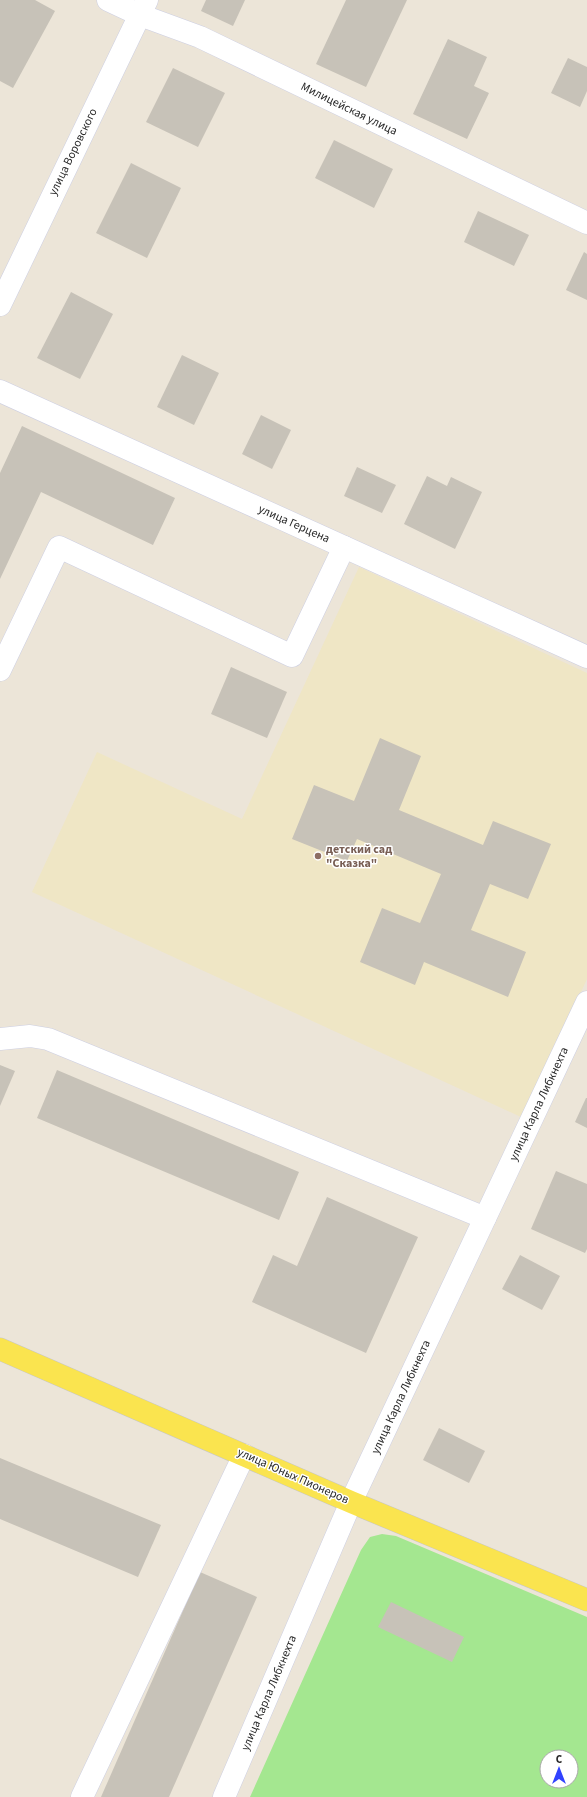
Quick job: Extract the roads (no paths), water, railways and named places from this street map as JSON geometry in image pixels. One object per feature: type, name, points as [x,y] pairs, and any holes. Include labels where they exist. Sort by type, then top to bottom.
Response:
[{"type":"main road","name":"улица Юных Пионеров","points":[[0,1349],[351,1502],[587,1600]]},
{"type":"street","name":"Милицейская улица","points":[[108,0],[144,8],[200,37],[587,223]]},
{"type":"street","name":"улица Воровского","points":[[0,305],[144,8]]},
{"type":"street","name":"улица Герцена","points":[[0,392],[587,657]]},
{"type":"street","points":[[0,670],[59,547],[292,656],[344,547]]},
{"type":"street","name":"улица Карла Либкнехта","points":[[224,1797],[351,1502],[587,1002]]},
{"type":"street","points":[[0,1039],[30,1036],[48,1039],[485,1218]]},
{"type":"street","points":[[82,1797],[244,1456]]},
{"type":"place","name":"детский сад \"Сказка\"","points":[[318,856]]}]
